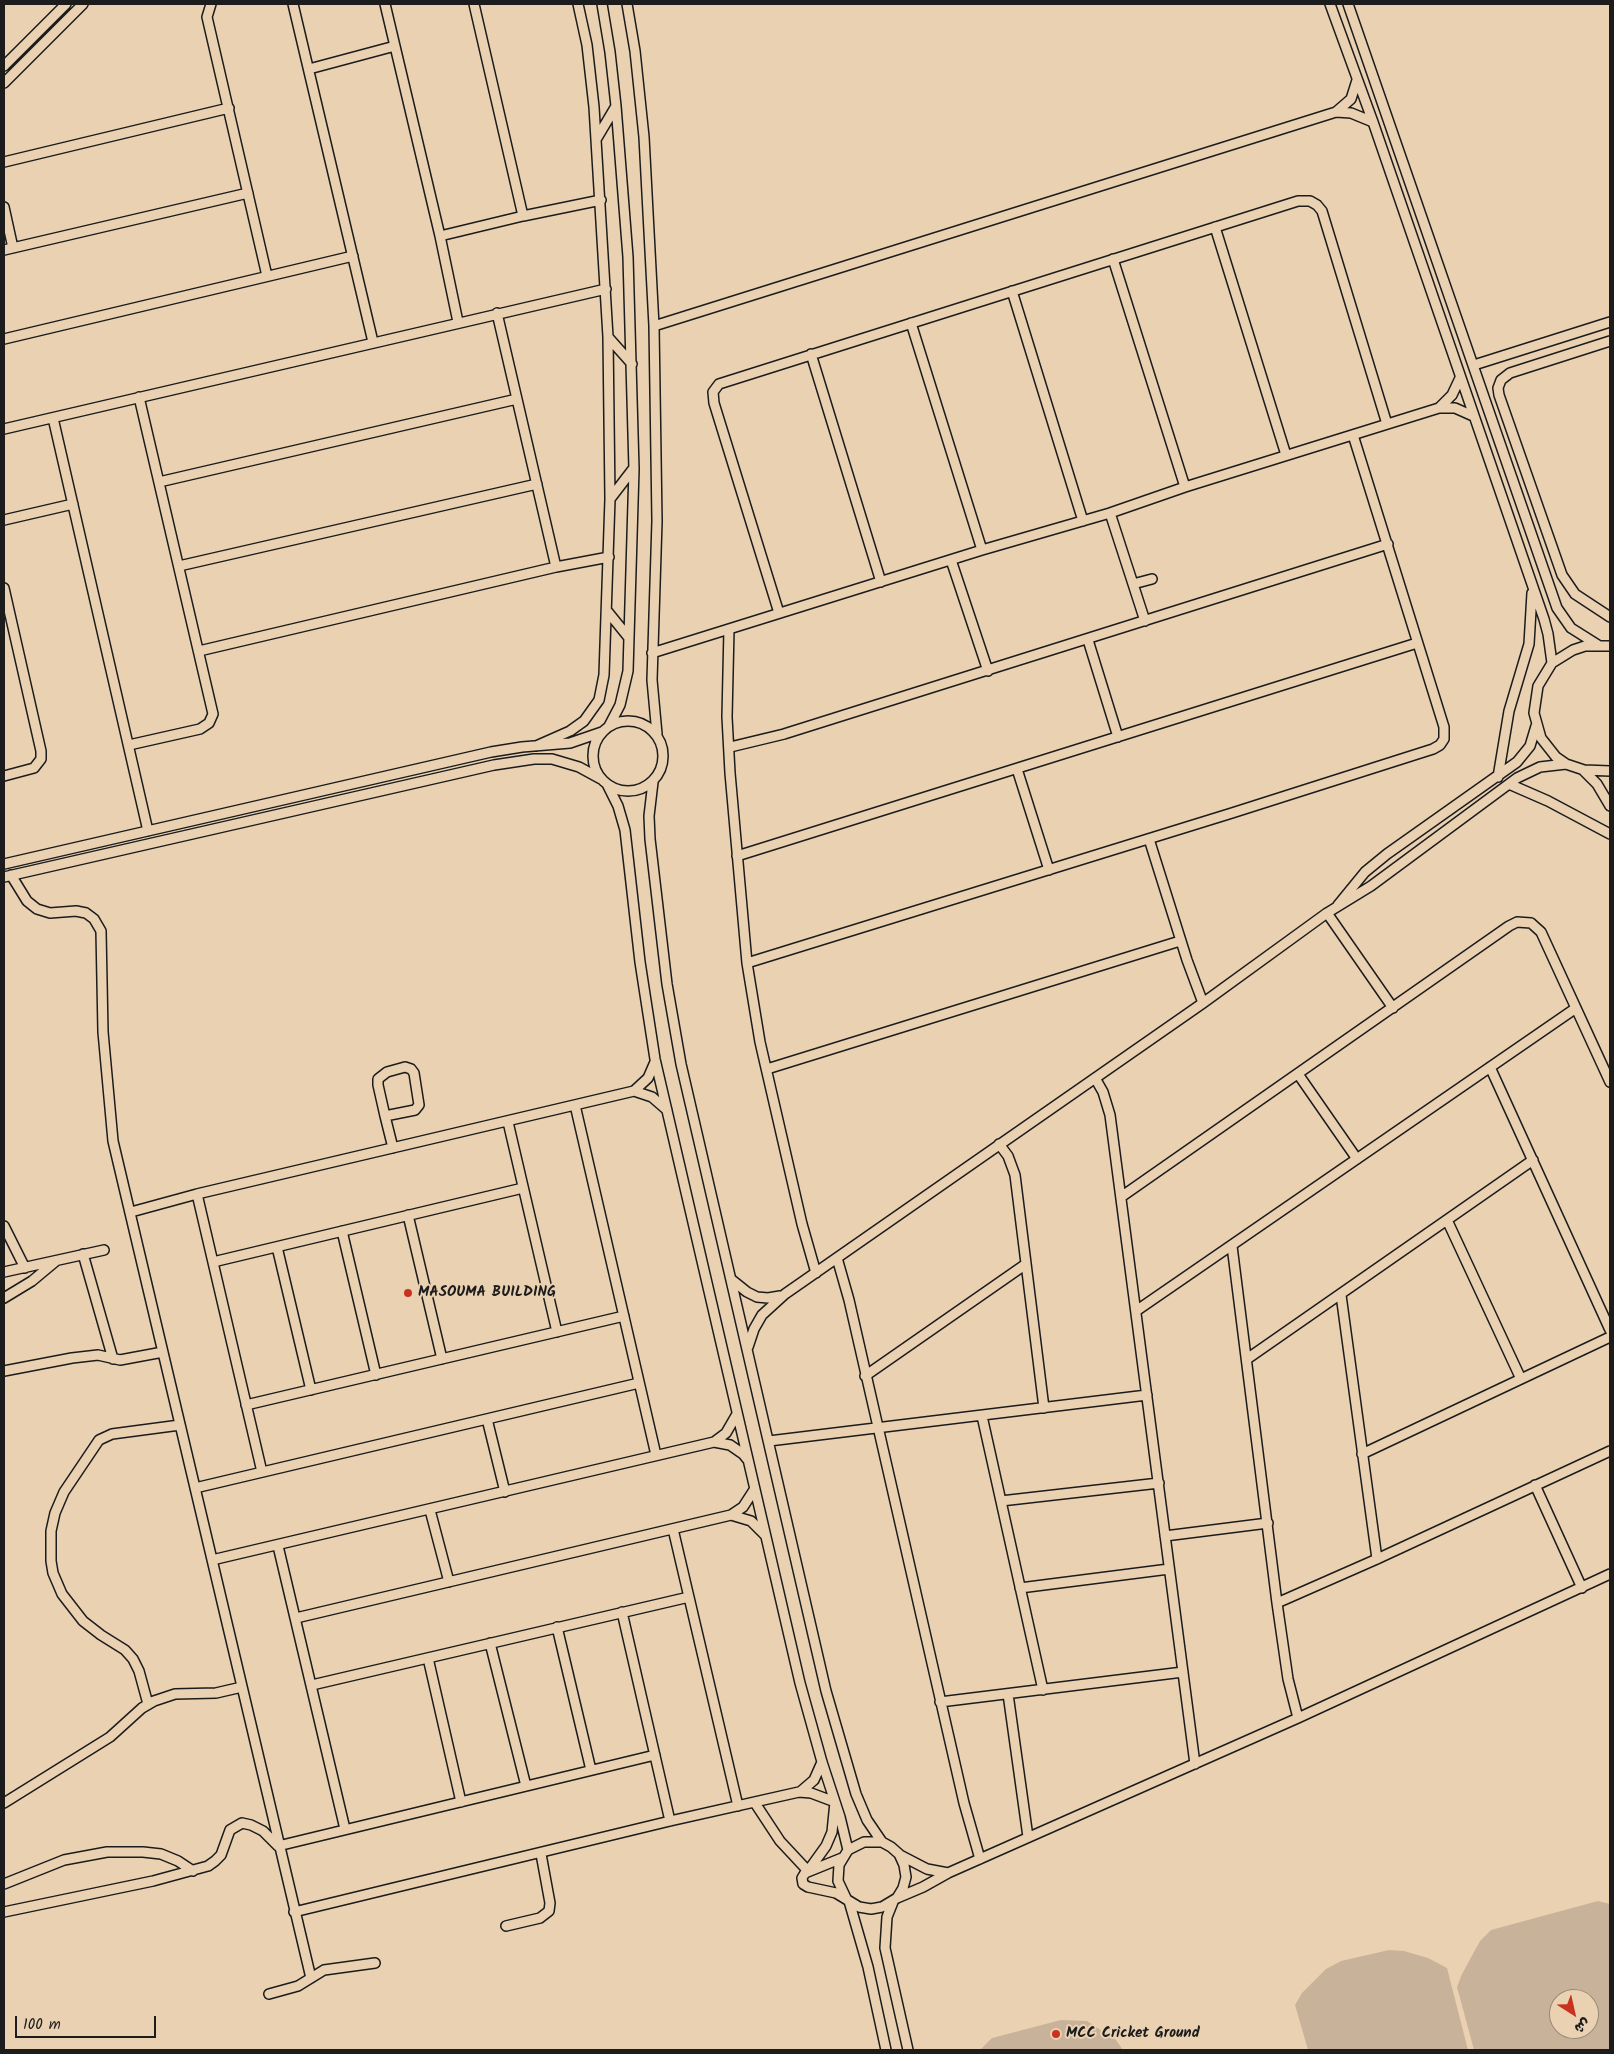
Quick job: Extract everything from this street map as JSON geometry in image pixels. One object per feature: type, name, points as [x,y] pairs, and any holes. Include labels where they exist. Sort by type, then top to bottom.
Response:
[{"type":"street","points":[[4,66],[66,4]]},
{"type":"street","points":[[4,83],[83,4]]},
{"type":"street","points":[[211,4],[207,17],[267,276]]},
{"type":"street","points":[[294,4],[373,342]]},
{"type":"street","points":[[384,4],[440,236],[458,322]]},
{"type":"street","points":[[474,4],[523,216]]},
{"type":"street","points":[[536,746],[578,727],[595,708],[604,684],[608,612],[610,499],[608,337],[597,138],[587,45],[578,4]]},
{"type":"street","points":[[602,4],[616,106],[628,257],[634,469],[629,638],[625,688],[620,705],[606,729],[597,739],[593,755],[596,772],[618,806],[625,830],[639,954],[655,1059],[800,1683],[835,1802],[845,1854],[838,1873],[838,1881],[848,1899],[868,1967],[886,2050]]},
{"type":"street","points":[[627,4],[636,50],[643,128],[654,326],[658,502],[652,694],[657,734]]},
{"type":"street","points":[[1330,4],[1533,588],[1548,634],[1552,664]]},
{"type":"street","points":[[1348,4],[1557,608],[1571,628],[1598,645]]},
{"type":"street","points":[[309,69],[394,46]]},
{"type":"street","points":[[1336,112],[1352,99],[1357,80]]},
{"type":"street","points":[[597,138],[616,106]]},
{"type":"street","points":[[4,162],[229,108]]},
{"type":"street","points":[[654,326],[1336,112],[1352,113],[1372,122]]},
{"type":"street","points":[[4,250],[248,193]]},
{"type":"street","points":[[440,236],[601,200]]},
{"type":"street","points":[[779,613],[712,396],[716,388],[723,382],[1302,200],[1314,202],[1320,208],[1387,424]]},
{"type":"street","points":[[4,207],[13,248]]},
{"type":"street","points":[[1215,228],[1286,455]]},
{"type":"street","points":[[4,339],[353,256]]},
{"type":"street","points":[[1113,259],[1185,487]]},
{"type":"street","points":[[4,429],[606,288]]},
{"type":"street","points":[[1012,291],[1083,521]]},
{"type":"street","points":[[497,313],[556,567]]},
{"type":"street","points":[[1474,365],[1610,322]]},
{"type":"street","points":[[911,323],[982,550]]},
{"type":"street","points":[[608,337],[632,364]]},
{"type":"street","points":[[1610,341],[1510,373],[1501,380],[1498,388],[1499,396],[1562,575],[1575,594],[1610,617]]},
{"type":"street","points":[[811,354],[881,582]]},
{"type":"street","points":[[1439,408],[1452,395],[1460,378]]},
{"type":"street","points":[[129,745],[200,729],[208,723],[213,709],[139,397]]},
{"type":"street","points":[[159,482],[517,399]]},
{"type":"street","points":[[652,653],[982,550],[1083,521],[1185,487],[1439,408],[1455,408],[1473,416]]},
{"type":"street","points":[[53,418],[148,831]]},
{"type":"street","points":[[747,963],[1150,839],[1433,749],[1440,745],[1444,739],[1445,731],[1353,435]]},
{"type":"street","points":[[610,499],[634,469]]},
{"type":"street","points":[[179,566],[536,484]]},
{"type":"street","points":[[4,520],[73,504]]},
{"type":"street","points":[[1110,512],[1145,621]]},
{"type":"street","points":[[730,747],[784,734],[1088,640],[1388,544]]},
{"type":"street","points":[[199,651],[556,567],[609,557]]},
{"type":"street","points":[[951,560],[988,671]]},
{"type":"street","points":[[1133,584],[1152,579]]},
{"type":"street","points":[[4,588],[41,751],[41,758],[34,768],[4,776]]},
{"type":"street","points":[[1498,777],[1509,711],[1529,644],[1533,588]]},
{"type":"street","points":[[608,612],[629,638]]},
{"type":"street","points":[[729,629],[727,717],[730,773],[747,963],[755,1016],[802,1224],[816,1273]]},
{"type":"street","points":[[1088,640],[1118,737]]},
{"type":"street","points":[[737,856],[1417,643]]},
{"type":"street","points":[[1338,905],[1355,883],[1382,858],[1518,762],[1534,736],[1536,726],[1534,706],[1538,686],[1552,664],[1573,650],[1598,645],[1610,646]]},
{"type":"street","points":[[4,864],[492,752],[570,743],[606,729],[618,722],[629,720],[640,722],[657,734],[662,743],[663,764],[659,774],[653,782],[642,789],[630,792],[618,790],[579,766],[552,759],[534,759],[494,765],[8,876],[27,900],[37,909],[50,913],[81,911],[94,919],[99,927],[101,936],[102,1024],[112,1131],[310,1978]]},
{"type":"street","points":[[1536,726],[1548,748],[1566,764],[1597,772],[1610,770]]},
{"type":"street","points":[[748,1351],[757,1322],[767,1309],[785,1294],[1203,1003],[1338,905],[1357,896],[1509,784],[1524,774],[1540,767],[1566,764]]},
{"type":"street","points":[[1017,769],[1049,870]]},
{"type":"street","points":[[1584,770],[1597,784],[1610,806]]},
{"type":"street","points":[[653,782],[649,816],[650,839],[672,1011],[682,1064],[819,1660],[842,1751],[861,1807],[874,1832],[882,1842],[892,1847],[899,1854],[927,1869],[948,1873]]},
{"type":"street","points":[[1509,784],[1548,801],[1610,834]]},
{"type":"street","points":[[1150,839],[1180,941],[1203,1003]]},
{"type":"street","points":[[1327,913],[1393,1008]]},
{"type":"street","points":[[1121,1197],[1509,926],[1522,922],[1535,926],[1541,932],[1610,1082]]},
{"type":"street","points":[[767,1069],[1180,941]]},
{"type":"street","points":[[1136,1311],[1576,1008]]},
{"type":"street","points":[[130,1212],[197,1194],[508,1122],[634,1090],[648,1078],[655,1059]]},
{"type":"street","points":[[385,1116],[415,1110],[419,1105],[414,1073],[411,1068],[405,1067],[380,1076],[378,1085],[392,1148]]},
{"type":"street","points":[[1490,1067],[1610,1330]]},
{"type":"street","points":[[1298,1074],[1357,1159]]},
{"type":"street","points":[[1095,1078],[1109,1107],[1195,1764]]},
{"type":"street","points":[[634,1090],[652,1097],[667,1110]]},
{"type":"street","points":[[575,1105],[656,1455]]},
{"type":"street","points":[[508,1122],[557,1332]]},
{"type":"street","points":[[999,1144],[1008,1156],[1015,1176],[1044,1408]]},
{"type":"street","points":[[1247,1359],[1533,1160]]},
{"type":"street","points":[[213,1262],[523,1188]]},
{"type":"street","points":[[197,1194],[262,1472]]},
{"type":"street","points":[[408,1215],[442,1359]]},
{"type":"street","points":[[1447,1220],[1521,1379]]},
{"type":"street","points":[[4,1226],[25,1268]]},
{"type":"street","points":[[342,1231],[376,1375]]},
{"type":"street","points":[[1232,1246],[1277,1603],[1288,1679],[1298,1718]]},
{"type":"street","points":[[277,1247],[311,1390]]},
{"type":"street","points":[[4,1272],[104,1250]]},
{"type":"street","points":[[84,1254],[113,1359]]},
{"type":"street","points":[[837,1258],[849,1300],[964,1803],[980,1859]]},
{"type":"street","points":[[4,1298],[32,1281],[57,1260]]},
{"type":"street","points":[[865,1376],[1026,1264]]},
{"type":"street","points":[[732,1280],[757,1297],[774,1298],[785,1294]]},
{"type":"street","points":[[1341,1295],[1376,1559]]},
{"type":"street","points":[[246,1406],[624,1316]]},
{"type":"street","points":[[1362,1454],[1610,1337]]},
{"type":"street","points":[[4,1371],[86,1356],[102,1356],[120,1360],[163,1352]]},
{"type":"street","points":[[195,1488],[639,1383]]},
{"type":"street","points":[[769,1441],[1146,1395]]},
{"type":"street","points":[[714,1442],[726,1433],[737,1414]]},
{"type":"street","points":[[982,1416],[1043,1690]]},
{"type":"street","points":[[487,1420],[505,1492]]},
{"type":"street","points":[[148,1704],[134,1659],[125,1650],[82,1621],[62,1594],[55,1578],[51,1561],[51,1531],[55,1513],[64,1492],[99,1440],[112,1434],[180,1425]]},
{"type":"street","points":[[212,1560],[714,1442],[730,1445],[748,1460]]},
{"type":"street","points":[[1277,1603],[1610,1451]]},
{"type":"street","points":[[1001,1501],[1159,1483]]},
{"type":"street","points":[[1535,1486],[1582,1588]]},
{"type":"street","points":[[296,1618],[731,1515],[747,1502],[754,1490]]},
{"type":"street","points":[[430,1510],[449,1582]]},
{"type":"street","points":[[731,1515],[751,1522],[766,1536]]},
{"type":"street","points":[[1165,1536],[1268,1523]]},
{"type":"street","points":[[673,1529],[738,1806]]},
{"type":"street","points":[[278,1546],[345,1829]]},
{"type":"street","points":[[1020,1588],[1168,1569]]},
{"type":"street","points":[[835,1802],[829,1839],[818,1859],[802,1878],[805,1886],[826,1890],[848,1899],[859,1907],[871,1909],[882,1907],[948,1873],[1298,1718],[1610,1574]]},
{"type":"street","points":[[312,1685],[689,1597]]},
{"type":"street","points":[[622,1612],[670,1821]]},
{"type":"street","points":[[557,1627],[591,1770]]},
{"type":"street","points":[[490,1643],[526,1786]]},
{"type":"street","points":[[428,1658],[461,1802]]},
{"type":"street","points":[[940,1702],[1183,1672]]},
{"type":"street","points":[[4,1803],[103,1741],[148,1704],[175,1694],[203,1694],[242,1687]]},
{"type":"street","points":[[1008,1694],[1028,1837]]},
{"type":"street","points":[[278,1846],[655,1755]]},
{"type":"street","points":[[799,1792],[814,1780],[822,1762]]},
{"type":"street","points":[[294,1912],[541,1854],[670,1821],[799,1792],[811,1793],[835,1802]]},
{"type":"street","points":[[755,1803],[780,1841],[808,1871]]},
{"type":"street","points":[[4,1912],[153,1881],[193,1870],[216,1861],[221,1855],[230,1830],[237,1825],[246,1823],[257,1827],[269,1835],[278,1846]]},
{"type":"street","points":[[808,1871],[832,1864],[864,1842],[882,1842]]},
{"type":"street","points":[[4,1884],[64,1860],[107,1852],[161,1854],[193,1870]]},
{"type":"street","points":[[506,1926],[540,1918],[548,1911],[550,1903],[541,1854]]},
{"type":"street","points":[[899,1854],[904,1865],[906,1877],[903,1888],[887,1917],[885,1948],[908,2050]]},
{"type":"street","points":[[269,1994],[294,1988],[328,1969],[375,1963]]},
{"type":"shaded area","points":[[1598,1901],[1610,1904],[1610,2050],[1474,2050],[1457,1987],[1480,1941],[1491,1930]]},
{"type":"shaded area","points":[[1389,1950],[1404,1951],[1428,1958],[1447,1968],[1468,2050],[1308,2050],[1295,2005],[1302,1993],[1326,1969],[1341,1961]]},
{"type":"shaded area","name":"MCC Cricket Ground","points":[[1061,2020],[1087,2021],[1116,2040],[1123,2050],[980,2050],[992,2038]]},
{"type":"place","name":"MASOUMA BUILDING","points":[[408,1293]]},
{"type":"place","name":"MCC Cricket Ground","points":[[1056,2034]]}]
